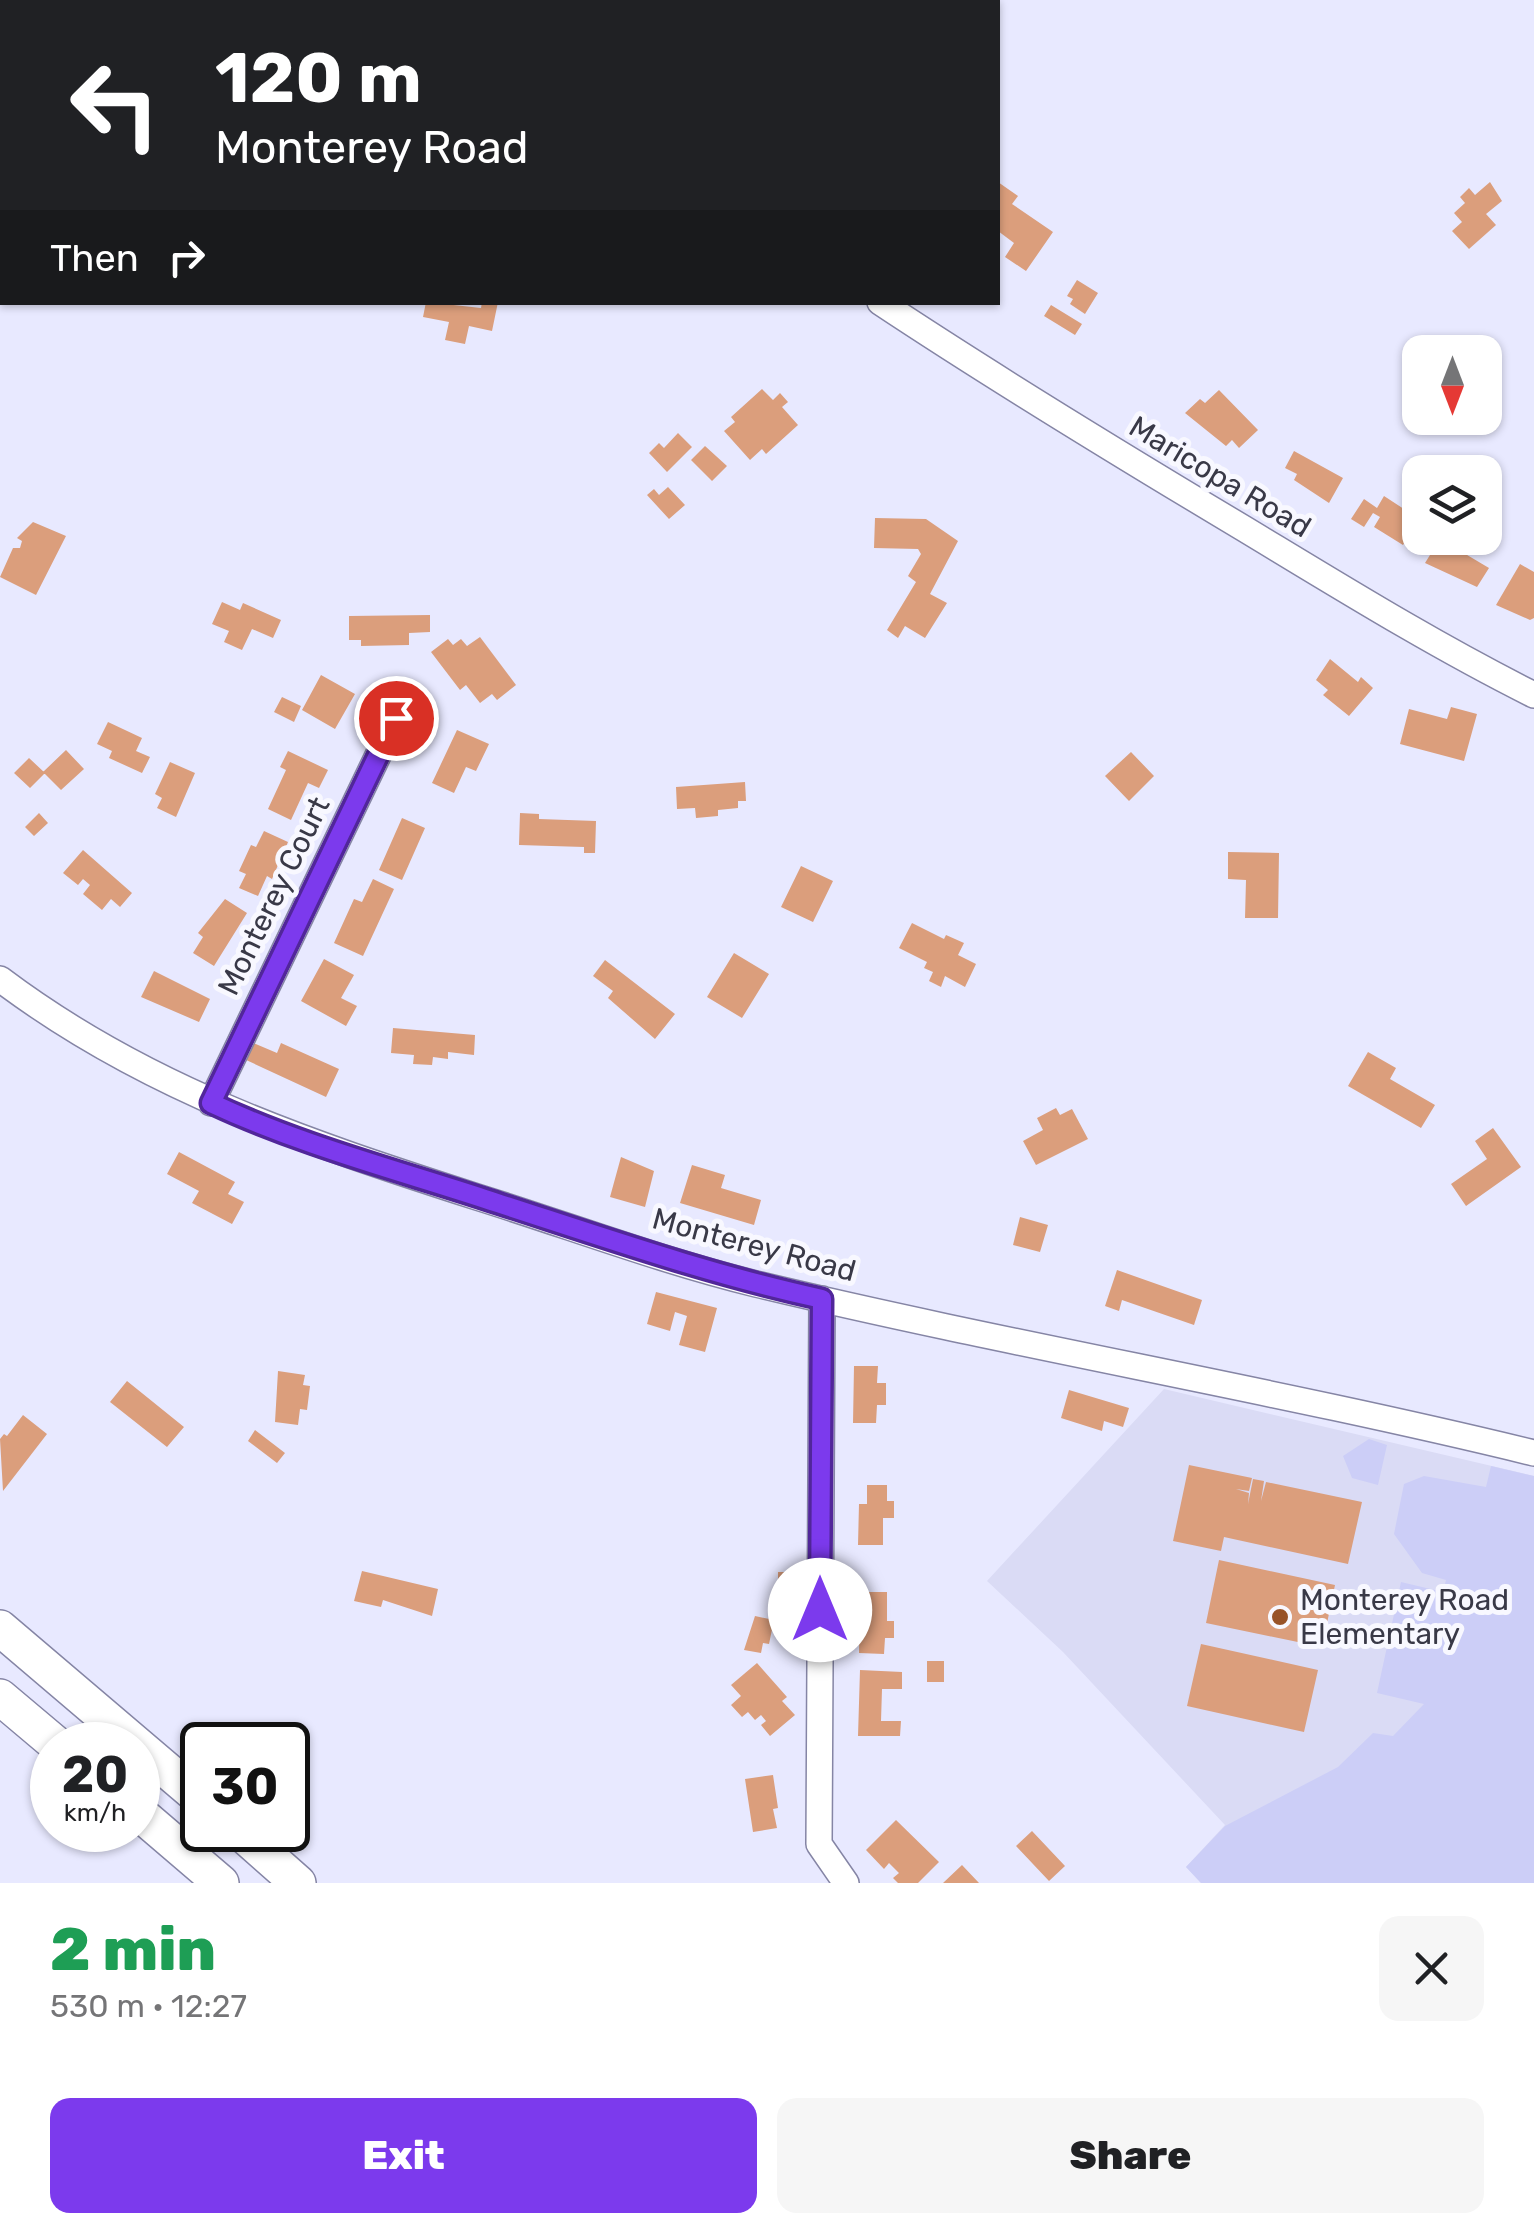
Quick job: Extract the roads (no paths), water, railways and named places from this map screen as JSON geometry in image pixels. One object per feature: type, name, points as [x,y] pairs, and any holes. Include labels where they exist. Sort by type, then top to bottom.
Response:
[{"type":"highway","points":[[0,1628],[180,1781]]},
{"type":"highway","points":[[0,1697],[30,1722]]},
{"type":"highway","points":[[160,1831],[221,1883]]},
{"type":"highway","points":[[263,1852],[298,1883]]},
{"type":"street","name":"Maricopa Road","points":[[884,305],[1001,383],[1462,659],[1534,695]]},
{"type":"street","name":"Monterey Court","points":[[211,1103],[396,718]]},
{"type":"street","name":"Monterey Road","points":[[0,979],[106,1049],[211,1103],[308,1142],[700,1268],[822,1299],[1534,1453]]},
{"type":"street","points":[[822,1299],[819,1844],[846,1883]]},
{"type":"place","name":"Monterey Road Elementary","points":[[1280,1617]]}]
